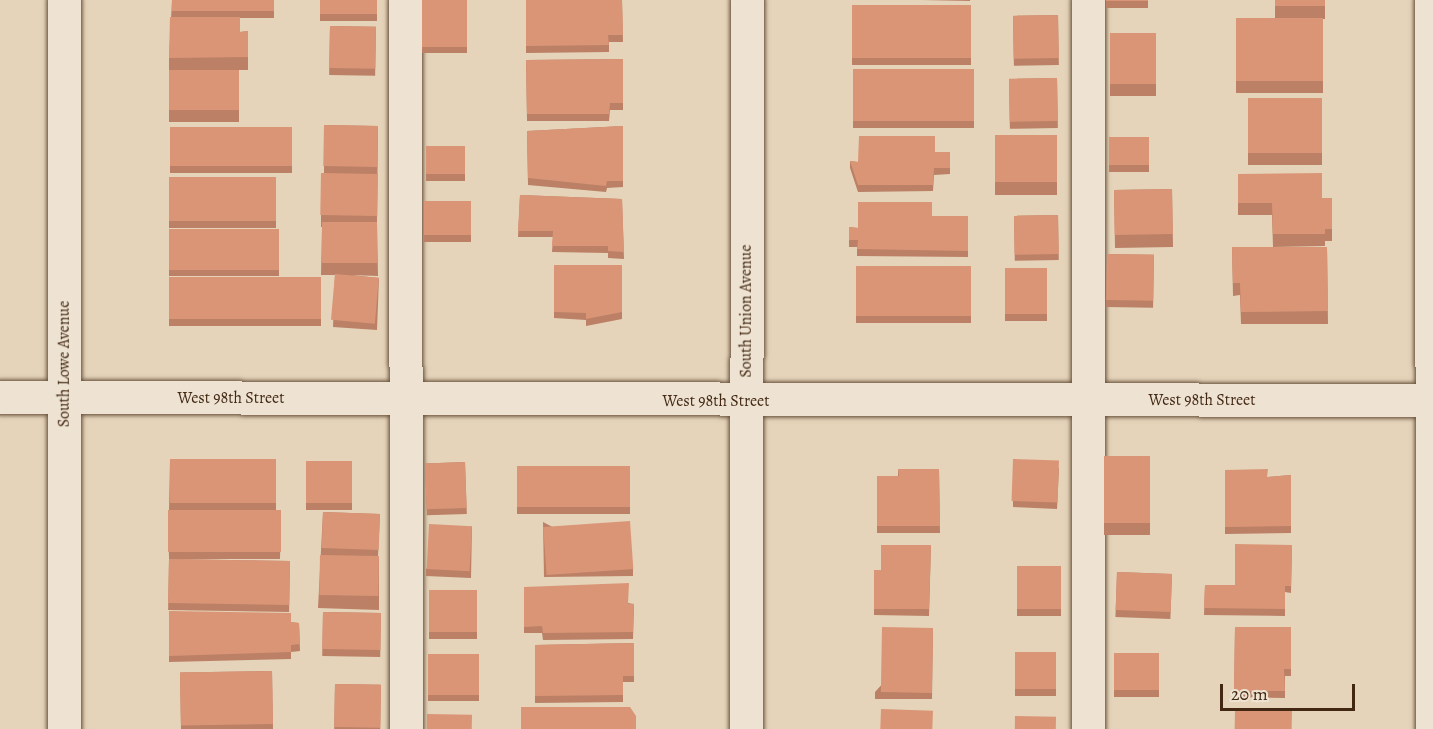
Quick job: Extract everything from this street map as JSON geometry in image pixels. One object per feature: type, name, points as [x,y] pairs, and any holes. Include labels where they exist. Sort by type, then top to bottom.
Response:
[{"type":"street","name":"South Lowe Avenue","points":[[64,0],[64,729]]},
{"type":"street","points":[[405,0],[406,729]]},
{"type":"street","name":"South Union Avenue","points":[[746,729],[747,0]]},
{"type":"street","points":[[1088,0],[1088,729]]},
{"type":"street","points":[[1431,0],[1432,729]]},
{"type":"street","name":"West 98th Street","points":[[0,397],[746,401],[1432,400]]},
{"type":"building","points":[[172,0],[274,0],[274,11],[172,11]]},
{"type":"building","points":[[320,0],[377,0],[377,14],[320,14]]},
{"type":"building","points":[[422,0],[467,0],[467,47],[422,47]]},
{"type":"building","points":[[526,0],[622,0],[623,35],[608,35],[609,45],[526,46]]},
{"type":"building","points":[[1148,0],[1148,1],[1106,1]]},
{"type":"building","points":[[1275,0],[1325,0],[1325,6],[1275,6]]},
{"type":"building","points":[[852,5],[971,5],[971,58],[852,58]]},
{"type":"building","points":[[1058,15],[1059,58],[1014,59],[1013,16]]},
{"type":"building","points":[[170,17],[240,17],[240,32],[248,31],[248,57],[169,58]]},
{"type":"building","points":[[1236,18],[1323,18],[1323,81],[1236,81]]},
{"type":"building","points":[[330,26],[376,27],[375,69],[329,68]]},
{"type":"building","points":[[1110,33],[1156,33],[1156,84],[1110,84]]},
{"type":"building","points":[[623,59],[623,103],[610,103],[609,114],[527,114],[526,60]]},
{"type":"building","points":[[853,69],[974,69],[974,121],[853,121]]},
{"type":"building","points":[[169,70],[239,70],[239,110],[169,110]]},
{"type":"building","points":[[1057,78],[1058,121],[1010,122],[1009,79]]},
{"type":"building","points":[[1248,98],[1322,98],[1322,153],[1248,153]]},
{"type":"building","points":[[324,125],[378,126],[377,167],[323,166]]},
{"type":"building","points":[[623,126],[623,181],[607,181],[606,186],[528,178],[527,131]]},
{"type":"building","points":[[170,127],[292,127],[292,166],[170,166]]},
{"type":"building","points":[[995,135],[1057,135],[1057,182],[995,182]]},
{"type":"building","points":[[859,136],[935,136],[935,152],[950,152],[950,168],[934,168],[933,185],[858,185],[850,161],[858,162]]},
{"type":"building","points":[[1109,137],[1149,137],[1149,165],[1109,165]]},
{"type":"building","points":[[426,146],[465,146],[465,174],[426,174]]},
{"type":"building","points":[[321,173],[378,174],[377,216],[320,215]]},
{"type":"building","points":[[1322,173],[1322,198],[1332,198],[1332,229],[1325,229],[1325,234],[1273,234],[1272,203],[1238,203],[1238,174]]},
{"type":"building","points":[[169,177],[276,177],[276,221],[169,221]]},
{"type":"building","points":[[1172,189],[1173,234],[1115,235],[1114,190]]},
{"type":"building","points":[[520,195],[622,199],[624,252],[608,251],[608,246],[552,246],[553,231],[518,231]]},
{"type":"building","points":[[424,201],[471,201],[471,235],[424,235]]},
{"type":"building","points":[[858,202],[932,202],[932,216],[968,216],[968,251],[857,249],[858,240],[849,240],[849,227],[858,228]]},
{"type":"building","points":[[1058,215],[1059,254],[1015,255],[1014,216]]},
{"type":"building","points":[[322,222],[377,222],[377,263],[322,263]]},
{"type":"building","points":[[169,229],[279,229],[279,270],[169,270]]},
{"type":"building","points":[[1232,247],[1327,247],[1328,311],[1241,312],[1240,283],[1233,283]]},
{"type":"building","points":[[1107,254],[1154,255],[1153,301],[1106,300]]},
{"type":"building","points":[[554,265],[622,265],[622,312],[586,319],[586,313],[554,312]]},
{"type":"building","points":[[856,266],[971,266],[971,316],[856,316]]},
{"type":"building","points":[[1005,268],[1047,268],[1047,314],[1005,314]]},
{"type":"building","points":[[335,274],[379,278],[375,324],[331,320]]},
{"type":"building","points":[[169,277],[321,277],[321,319],[169,319]]},
{"type":"building","points":[[1104,456],[1150,456],[1150,523],[1104,523]]},
{"type":"building","points":[[170,459],[276,459],[276,503],[170,503]]},
{"type":"building","points":[[1013,459],[1059,461],[1058,503],[1012,501]]},
{"type":"building","points":[[306,461],[352,461],[352,503],[306,503]]},
{"type":"building","points":[[465,462],[467,508],[427,509],[425,463]]},
{"type":"building","points":[[517,466],[630,466],[630,507],[517,507]]},
{"type":"building","points":[[898,469],[939,469],[940,526],[877,526],[877,476],[899,476]]},
{"type":"building","points":[[1268,469],[1267,477],[1291,475],[1291,526],[1225,527],[1225,470]]},
{"type":"building","points":[[168,510],[281,510],[281,552],[168,552]]},
{"type":"building","points":[[323,512],[380,514],[379,550],[322,548]]},
{"type":"building","points":[[630,521],[633,569],[547,575],[543,527]]},
{"type":"building","points":[[429,524],[472,526],[470,571],[427,569]]},
{"type":"building","points":[[1235,544],[1292,545],[1291,586],[1285,586],[1285,609],[1204,608],[1205,585],[1235,585]]},
{"type":"building","points":[[881,545],[931,545],[929,609],[874,609],[874,570],[881,570]]},
{"type":"building","points":[[320,555],[379,556],[378,596],[319,595]]},
{"type":"building","points":[[169,559],[290,561],[289,605],[168,603]]},
{"type":"building","points":[[1017,566],[1061,566],[1061,609],[1017,609]]},
{"type":"building","points":[[1117,572],[1172,574],[1171,612],[1116,610]]},
{"type":"building","points":[[629,583],[628,604],[634,604],[633,632],[543,633],[542,626],[524,627],[524,587]]},
{"type":"building","points":[[429,590],[477,590],[477,632],[429,632]]},
{"type":"building","points":[[169,611],[291,613],[291,622],[299,623],[300,644],[291,645],[291,652],[169,656]]},
{"type":"building","points":[[323,612],[381,613],[380,650],[322,649]]},
{"type":"building","points":[[882,627],[933,628],[932,693],[881,692]]},
{"type":"building","points":[[1235,627],[1291,627],[1291,669],[1284,669],[1285,691],[1234,691]]},
{"type":"building","points":[[634,643],[634,676],[623,676],[623,695],[535,696],[535,645]]},
{"type":"building","points":[[1015,652],[1056,652],[1056,689],[1015,689]]},
{"type":"building","points":[[1114,653],[1159,653],[1159,690],[1114,690]]},
{"type":"building","points":[[428,654],[479,654],[479,695],[428,695]]},
{"type":"building","points":[[272,671],[273,724],[181,726],[180,673]]},
{"type":"building","points":[[335,684],[381,685],[380,728],[334,727]]},
{"type":"building","points":[[521,707],[630,707],[636,716],[636,729],[521,729]]},
{"type":"building","points":[[881,709],[933,711],[932,729],[880,729]]},
{"type":"building","points":[[1235,709],[1292,710],[1292,729],[1235,729]]},
{"type":"building","points":[[427,714],[472,715],[472,729],[427,729]]},
{"type":"building","points":[[1015,716],[1056,717],[1056,729],[1015,729]]}]
